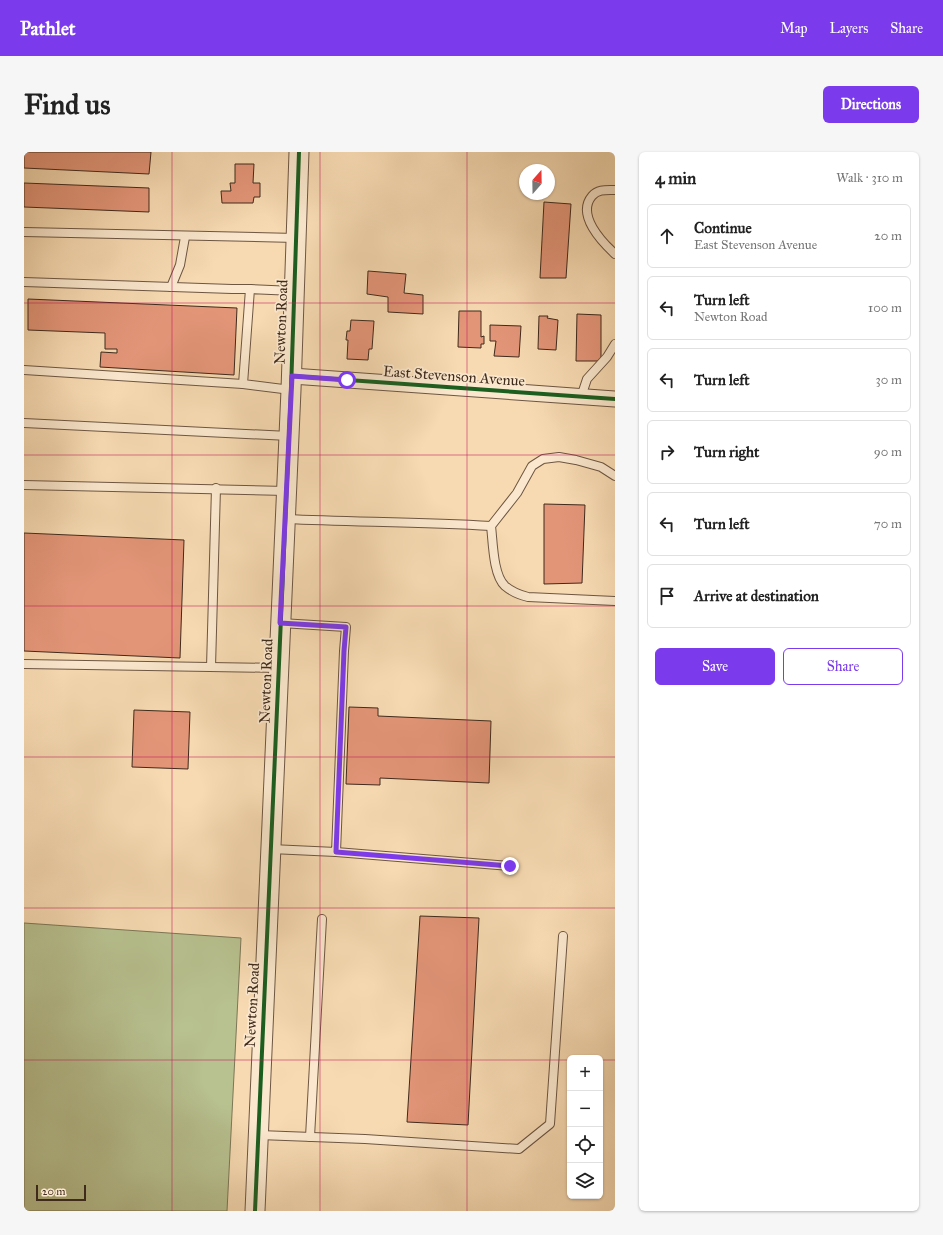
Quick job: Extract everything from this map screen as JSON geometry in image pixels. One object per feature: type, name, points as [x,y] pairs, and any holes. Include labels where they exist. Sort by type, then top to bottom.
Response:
[{"type":"street","name":"Newton Road","points":[[254,1211],[289,436],[299,152]]},
{"type":"street","name":"East Stevenson Avenue","points":[[291,383],[615,399]]},
{"type":"lane","points":[[615,190],[604,190],[595,193],[588,200],[586,209],[593,229],[604,244],[615,254]]},
{"type":"lane","points":[[24,232],[296,238]]},
{"type":"lane","points":[[171,287],[180,265],[185,236]]},
{"type":"lane","points":[[24,282],[294,291]]},
{"type":"lane","points":[[243,384],[250,289]]},
{"type":"lane","points":[[581,397],[587,379],[607,357],[615,344]]},
{"type":"lane","points":[[24,370],[243,384],[291,383]]},
{"type":"lane","points":[[24,423],[289,436]]},
{"type":"lane","points":[[615,469],[559,457],[543,459],[532,466],[517,493],[491,526],[496,571],[505,586],[516,593],[528,597],[615,601]]},
{"type":"lane","points":[[601,466],[615,476]]},
{"type":"lane","points":[[24,485],[216,488],[286,491]]},
{"type":"lane","points":[[211,668],[216,488]]},
{"type":"lane","points":[[285,519],[491,526]]},
{"type":"lane","points":[[280,623],[346,627],[336,852]]},
{"type":"lane","points":[[24,664],[278,668]]},
{"type":"lane","points":[[271,849],[336,852],[510,866]]},
{"type":"lane","points":[[310,1137],[322,919]]},
{"type":"lane","points":[[258,1135],[365,1139],[519,1149],[550,1124],[564,936]]},
{"type":"green space","points":[[24,923],[241,938],[227,1211],[24,1211]]},
{"type":"building","points":[[24,152],[151,152],[149,174],[24,168]]},
{"type":"building","points":[[235,164],[254,164],[253,183],[260,183],[260,197],[254,197],[253,203],[222,203],[221,191],[231,191],[230,183],[235,183]]},
{"type":"building","points":[[24,183],[149,188],[149,212],[24,207]]},
{"type":"building","points":[[544,202],[571,204],[566,278],[540,278]]},
{"type":"building","points":[[368,271],[406,274],[404,293],[423,295],[423,314],[388,312],[388,297],[367,294]]},
{"type":"building","points":[[28,299],[237,308],[234,375],[100,367],[101,352],[117,353],[117,349],[105,349],[105,333],[28,330]]},
{"type":"building","points":[[459,311],[481,311],[481,337],[484,336],[484,344],[481,344],[481,348],[458,347]]},
{"type":"building","points":[[577,314],[601,315],[601,361],[576,361]]},
{"type":"building","points":[[539,316],[548,316],[547,318],[558,320],[556,350],[538,349]]},
{"type":"building","points":[[351,320],[374,321],[372,349],[369,349],[368,360],[347,359],[348,340],[346,340],[347,331],[350,331]]},
{"type":"building","points":[[490,325],[521,326],[519,357],[494,356],[496,341],[490,341]]},
{"type":"building","points":[[544,504],[585,505],[582,583],[544,584]]},
{"type":"building","points":[[24,533],[184,540],[180,658],[24,651]]},
{"type":"building","points":[[349,707],[378,708],[378,716],[491,721],[489,783],[380,778],[380,785],[346,784]]},
{"type":"building","points":[[134,710],[190,712],[188,769],[132,767]]},
{"type":"building","points":[[420,916],[479,918],[468,1125],[407,1122]]},
{"type":"cycle path","points":[[255,1211],[291,390],[299,152]]},
{"type":"cycle path","points":[[292,376],[615,399]]},
{"type":"route","points":[[347,380],[292,376],[280,623],[346,627],[336,852],[357,852],[510,866]]}]
